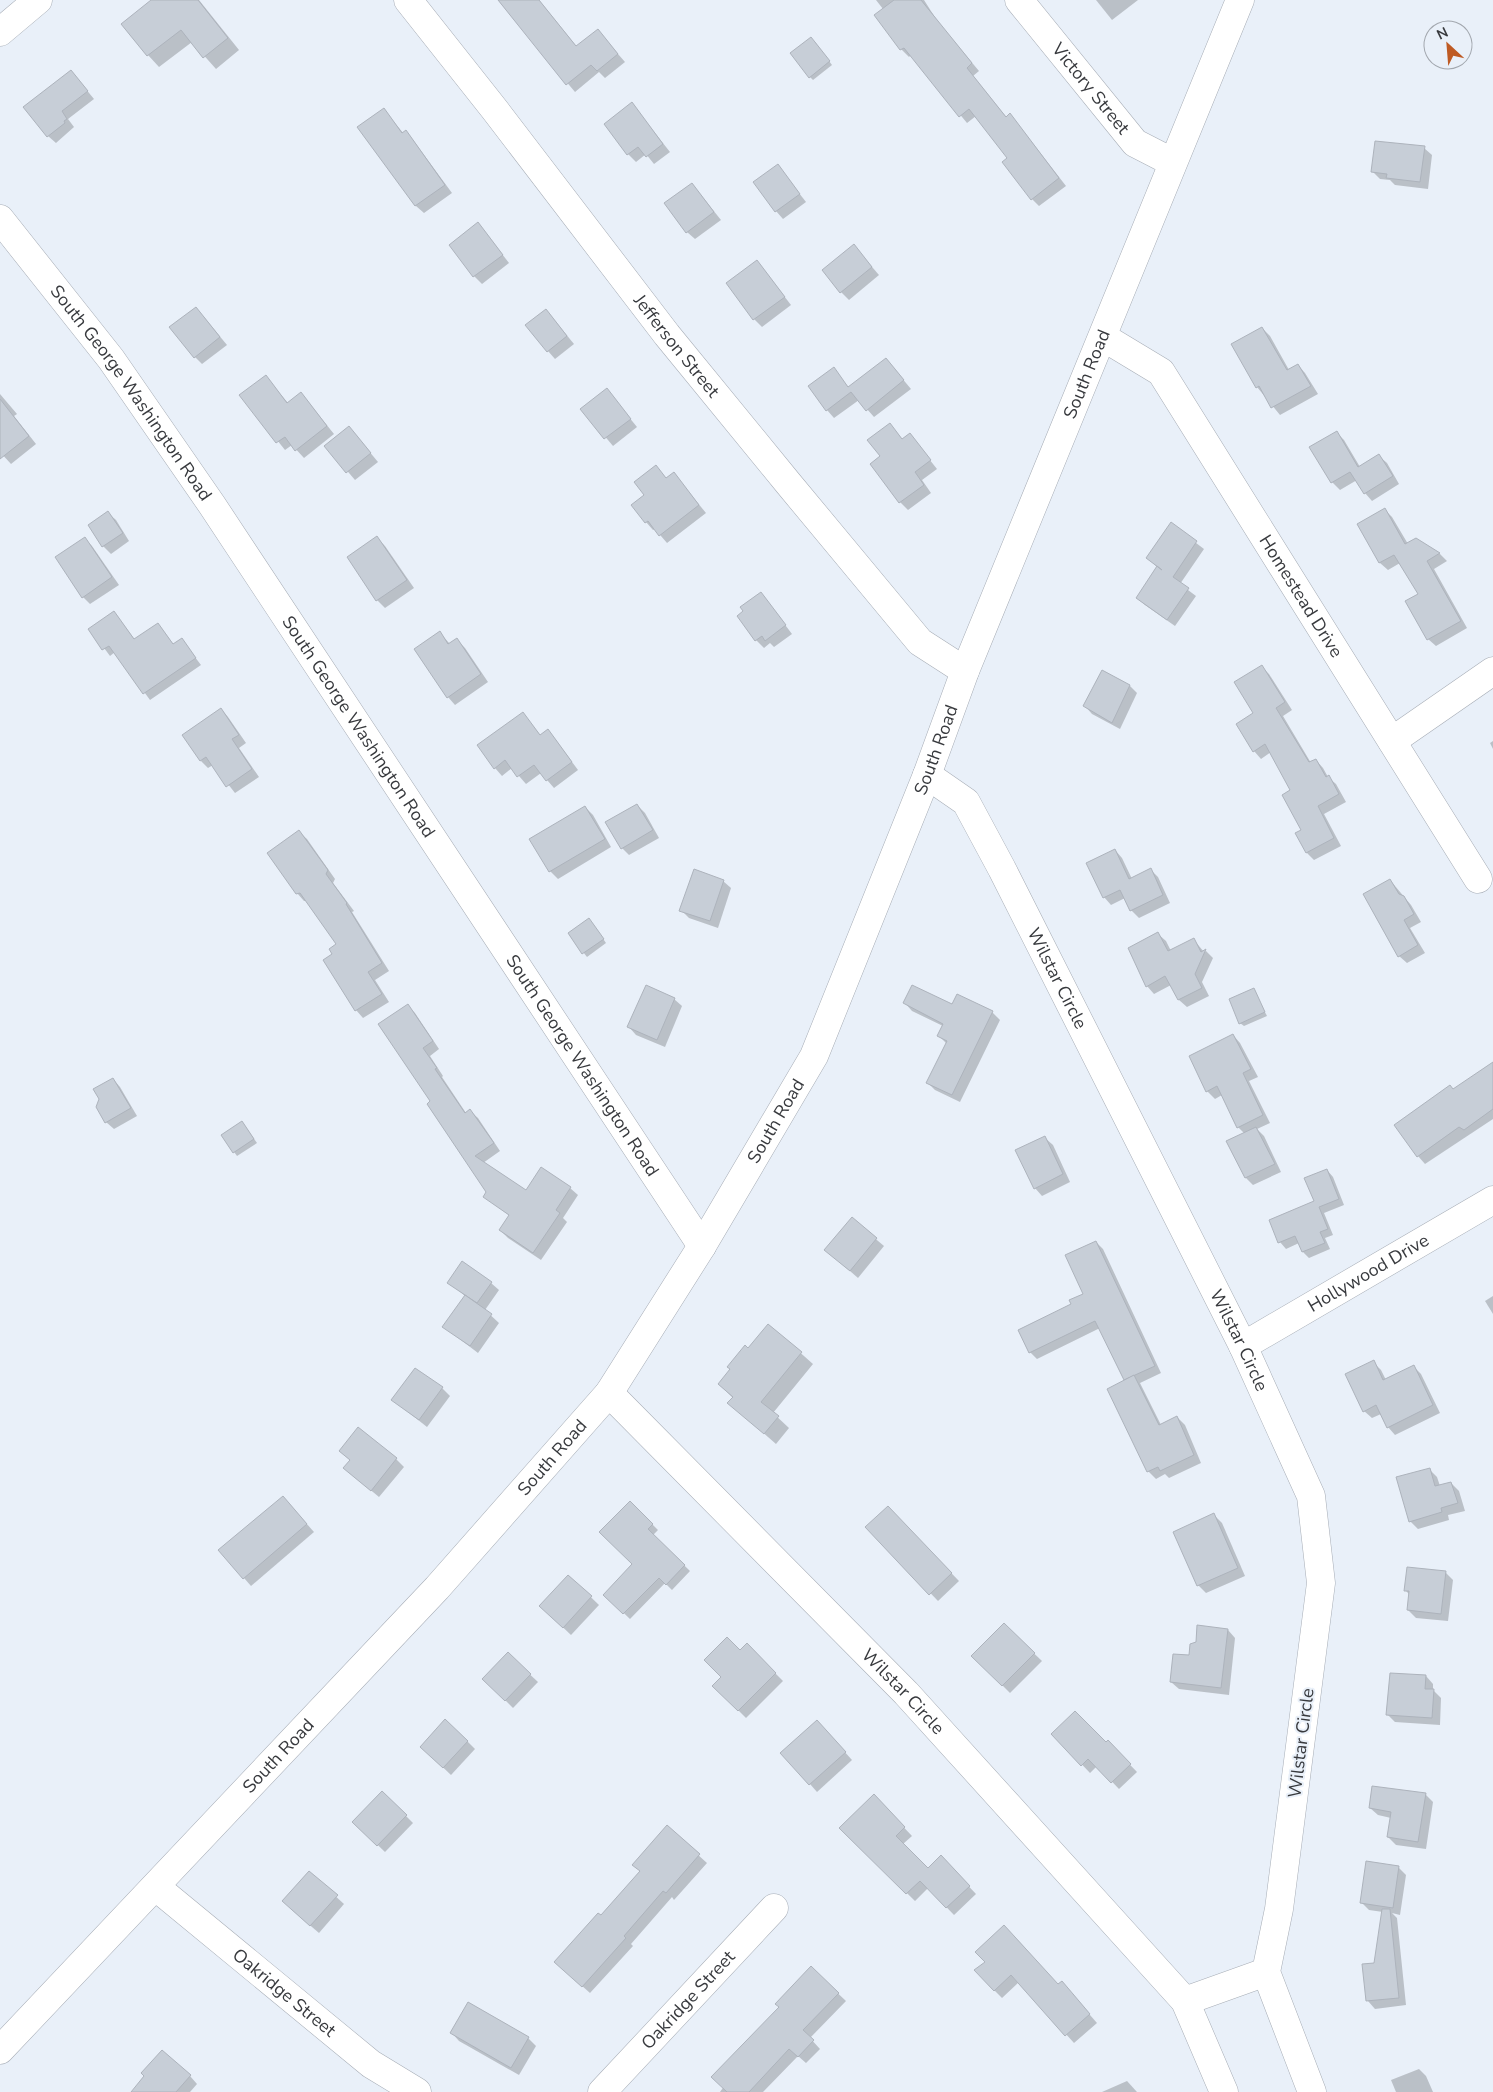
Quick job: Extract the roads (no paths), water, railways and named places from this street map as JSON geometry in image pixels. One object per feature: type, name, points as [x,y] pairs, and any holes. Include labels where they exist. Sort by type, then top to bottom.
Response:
[{"type":"street","points":[[0,32],[38,0]]},
{"type":"street","name":"Jefferson Street","points":[[408,0],[495,110],[667,335],[888,604],[920,642],[965,671]]},
{"type":"street","name":"Victory Street","points":[[1019,0],[1135,143],[1172,162]]},
{"type":"street","name":"South Road","points":[[0,2050],[437,1588],[608,1393],[702,1246],[814,1056],[927,775],[965,671],[1240,0]]},
{"type":"street","name":"South George Washington Road","points":[[0,219],[111,359],[206,497],[702,1246]]},
{"type":"street","name":"Homestead Drive","points":[[1103,337],[1161,372],[1478,879]]},
{"type":"street","points":[[1392,741],[1493,671]]},
{"type":"street","name":"Wilstar Circle","points":[[927,775],[966,802],[1002,869],[1243,1346],[1311,1496],[1321,1583],[1279,1909],[1266,1972]]},
{"type":"street","name":"Hollywood Drive","points":[[1243,1346],[1493,1200]]},
{"type":"street","name":"Wilstar Circle","points":[[608,1393],[906,1692],[1185,2001],[1224,2092]]},
{"type":"street","name":"Oakridge Street","points":[[156,1887],[371,2064],[417,2092]]},
{"type":"street","name":"Oakridge Street","points":[[602,2092],[774,1908]]},
{"type":"street","points":[[1185,2001],[1266,1972],[1312,2092]]}]
